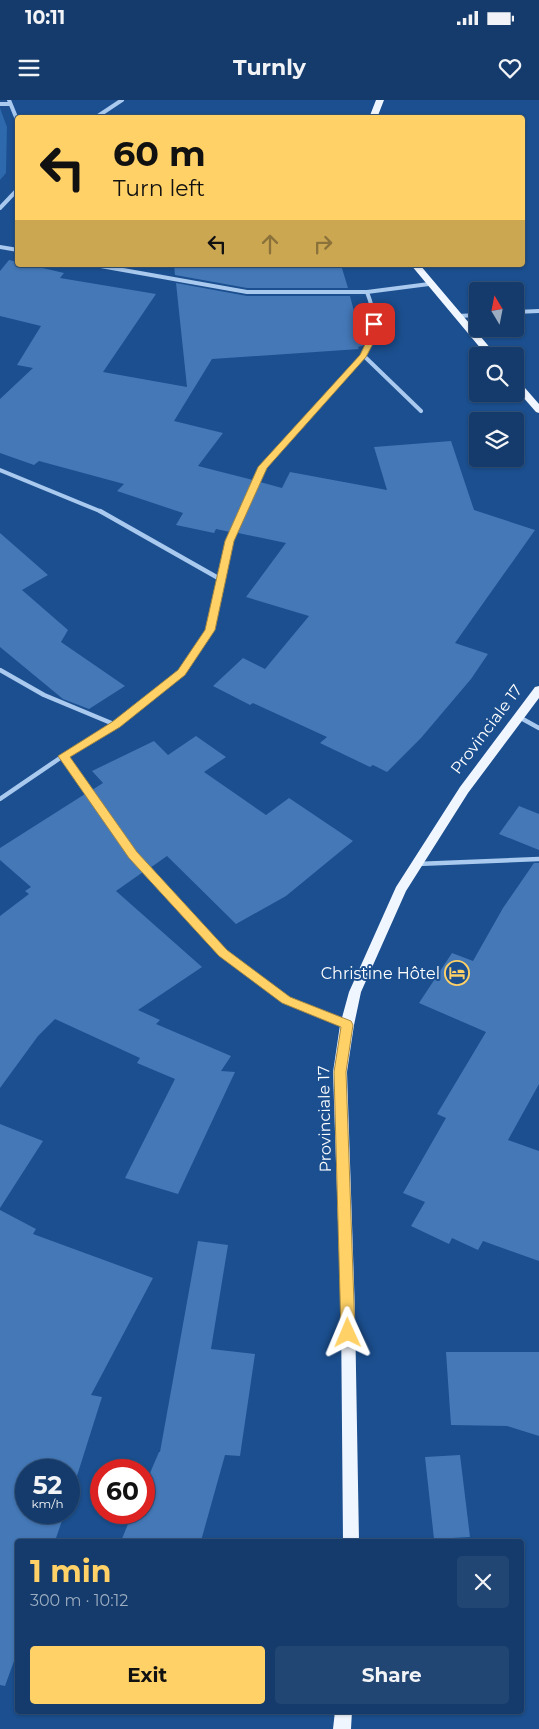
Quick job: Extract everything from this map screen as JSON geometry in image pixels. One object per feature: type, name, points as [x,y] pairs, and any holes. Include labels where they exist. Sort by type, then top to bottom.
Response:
[{"type":"main road","points":[[373,115],[380,100]]},
{"type":"main road","points":[[417,267],[484,347]]},
{"type":"main road","points":[[524,392],[539,410]]},
{"type":"main road","name":"Provinciale 17","points":[[351,1539],[348,1323],[340,1072],[347,1025],[355,992],[400,890],[464,790],[539,690]]},
{"type":"main road","points":[[342,1729],[344,1714]]},
{"type":"street","points":[[100,115],[122,100]]},
{"type":"street","points":[[0,104],[9,102],[15,115]]},
{"type":"street","points":[[0,208],[15,192]]},
{"type":"street","points":[[0,247],[15,250]]},
{"type":"street","points":[[106,267],[247,292],[367,292],[430,284]]},
{"type":"street","points":[[0,799],[64,756],[116,725],[182,673],[210,630],[230,541],[263,467],[363,356],[373,336],[375,312],[367,292]]},
{"type":"street","points":[[524,312],[539,311]]},
{"type":"street","points":[[458,316],[469,315]]},
{"type":"street","points":[[363,356],[421,411]]},
{"type":"street","points":[[0,470],[98,510],[220,579]]},
{"type":"street","points":[[0,670],[44,695],[116,725]]},
{"type":"street","points":[[518,717],[539,728]]},
{"type":"street","points":[[64,756],[133,855],[223,953],[286,1000],[347,1025]]},
{"type":"street","points":[[417,864],[539,859]]},
{"type":"shaded area","points":[[0,108],[7,127],[6,173],[0,180]]},
{"type":"building","points":[[9,260],[15,261],[15,267],[38,267],[64,273],[60,278],[156,294],[103,372],[187,387],[176,283],[247,296],[350,296],[363,346],[358,347],[359,349],[212,359],[174,421],[223,433],[198,466],[253,480],[230,532],[216,529],[214,533],[176,525],[183,513],[117,491],[124,484],[39,461],[34,465],[0,453],[0,399],[33,368],[17,365],[41,326],[0,316],[0,271]]},
{"type":"building","points":[[174,267],[342,267],[348,288],[247,288],[175,275]]},
{"type":"building","points":[[451,441],[474,510],[535,530],[455,643],[488,654],[471,679],[421,738],[387,772],[373,765],[370,767],[320,743],[327,737],[253,703],[250,705],[213,686],[243,658],[265,669],[309,616],[246,597],[286,543],[238,533],[260,482],[282,488],[290,472],[387,490],[374,447]]},
{"type":"building","points":[[0,533],[48,575],[22,590],[68,630],[61,642],[125,686],[89,709],[63,699],[0,647]]},
{"type":"building","points":[[196,736],[226,757],[204,772],[266,815],[289,798],[353,841],[286,896],[236,924],[167,856],[150,868],[136,852],[92,790],[103,783],[92,771],[154,741],[168,755]]},
{"type":"building","points":[[85,794],[143,872],[116,891],[202,967],[138,1010],[160,1020],[156,1024],[231,1056],[221,1071],[235,1072],[178,1194],[125,1178],[175,1079],[137,1063],[140,1058],[55,1019],[38,1036],[0,1088],[0,916],[29,894],[25,891],[31,887],[0,860],[0,848]]},
{"type":"building","points":[[519,806],[539,814],[539,850],[499,834]]},
{"type":"building","points":[[534,863],[539,863],[539,1084],[508,1140],[539,1151],[539,1261],[483,1241],[478,1250],[452,1238],[449,1244],[411,1226],[425,1202],[403,1193],[446,1118],[437,1114],[486,1032],[419,1003],[452,953],[473,961],[503,908]]},
{"type":"building","points":[[0,1124],[43,1141],[0,1208]]},
{"type":"building","points":[[0,1210],[36,1229],[33,1234],[153,1278],[91,1395],[102,1397],[80,1466],[80,1459],[15,1459],[15,1524],[61,1524],[56,1539],[15,1539],[15,1658],[5,1686],[0,1685]]},
{"type":"building","points":[[198,1241],[228,1245],[211,1349],[255,1354],[240,1456],[225,1455],[202,1539],[122,1539],[128,1524],[155,1524],[155,1461],[159,1452]]},
{"type":"building","points":[[446,1352],[539,1352],[539,1436],[507,1426],[451,1425]]},
{"type":"building","points":[[460,1455],[470,1537],[434,1539],[425,1457]]},
{"type":"place","name":"Christine Hôtel","points":[[457,973]]},
{"type":"route","points":[[348,1333],[340,1072],[347,1025],[286,1000],[223,953],[133,855],[64,756],[116,725],[182,673],[210,630],[230,541],[263,467],[363,356],[373,336],[374,324]]}]
